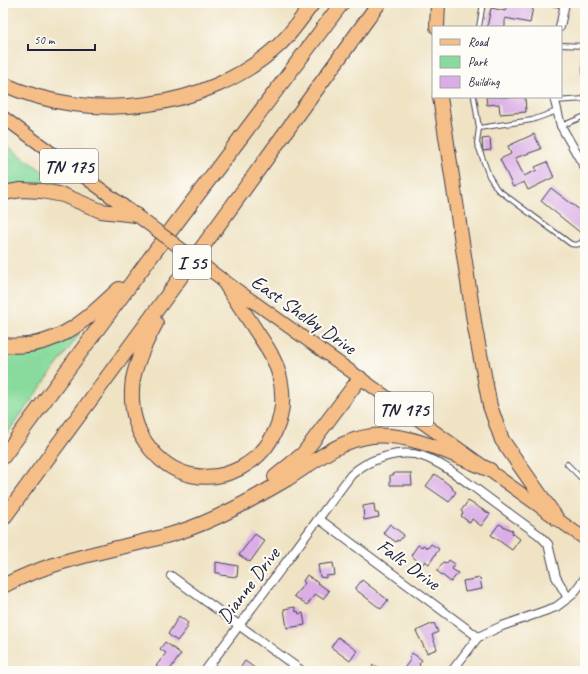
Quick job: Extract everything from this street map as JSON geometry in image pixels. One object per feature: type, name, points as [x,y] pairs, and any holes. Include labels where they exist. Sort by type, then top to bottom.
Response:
[{"type":"highway","points":[[3,84],[37,98],[100,106],[144,105],[207,90],[246,69],[279,45],[313,3]]},
{"type":"highway","name":"I 55","points":[[3,458],[150,258],[342,3]]},
{"type":"highway","name":"I 55","points":[[3,520],[379,3]]},
{"type":"highway","points":[[437,26],[438,3]]},
{"type":"highway","points":[[440,98],[475,328],[490,406],[502,440],[557,519]]},
{"type":"highway","points":[[3,193],[32,190],[53,192],[101,211],[136,215]]},
{"type":"highway","points":[[3,344],[25,345],[45,341],[65,334],[79,325],[150,258]]},
{"type":"highway","points":[[172,289],[137,363],[132,394],[135,420],[138,430],[151,449],[166,463],[177,469],[195,475],[218,476],[242,468],[254,460],[265,449],[276,431],[282,416],[283,402],[282,384],[274,358],[223,280]]},
{"type":"highway","points":[[237,507],[303,454],[360,378]]},
{"type":"highway","points":[[3,586],[44,568],[177,533],[207,522],[288,478],[329,451],[365,437],[385,436],[409,439],[490,470]]},
{"type":"main road","name":"East Shelby Drive","points":[[3,117],[223,280],[585,539]]},
{"type":"street","points":[[560,26],[565,5]]},
{"type":"street","points":[[554,99],[561,126],[585,168]]},
{"type":"street","name":"Dianne Drive","points":[[204,671],[359,468],[369,462],[385,457],[411,455],[421,456],[441,464],[539,535],[548,544],[556,577],[568,598]]},
{"type":"street","name":"Falls Drive","points":[[319,519],[478,637]]},
{"type":"street","points":[[171,576],[302,671]]},
{"type":"street","points":[[452,671],[478,637],[502,626],[556,607],[568,598],[585,578]]},
{"type":"lane","points":[[479,26],[483,3]]},
{"type":"lane","points":[[552,3],[565,5]]},
{"type":"lane","points":[[562,45],[585,46]]},
{"type":"lane","points":[[474,98],[479,128],[478,143],[489,176],[498,189],[571,244],[581,244],[585,237]]},
{"type":"lane","points":[[554,99],[585,99]]},
{"type":"lane","points":[[479,128],[532,120],[557,111]]},
{"type":"lane","points":[[561,126],[585,116]]},
{"type":"lane","points":[[567,464],[585,482]]},
{"type":"lane","points":[[581,478],[585,473]]},
{"type":"green space","points":[[3,143],[62,185],[60,189],[3,187]]},
{"type":"green space","points":[[80,333],[3,439],[3,350],[54,344]]},
{"type":"building","points":[[507,3],[520,3],[533,7],[530,23],[505,18],[505,26],[487,26],[491,8],[505,11]]},
{"type":"building","points":[[582,49],[585,49],[585,96],[583,96]]},
{"type":"building","points":[[486,98],[525,98],[526,112],[500,114],[499,104],[487,105]]},
{"type":"building","points":[[534,134],[541,149],[515,158],[524,176],[537,170],[535,167],[547,162],[554,177],[528,190],[524,182],[513,187],[500,159],[511,154],[508,146]]},
{"type":"building","points":[[490,138],[491,150],[483,151],[482,139]]},
{"type":"building","points":[[551,188],[585,214],[585,230],[582,234],[541,201]]},
{"type":"building","points":[[394,473],[411,473],[412,485],[390,485],[390,475],[394,475]]},
{"type":"building","points":[[435,474],[456,492],[449,502],[426,486]]},
{"type":"building","points":[[468,501],[490,514],[481,526],[472,519],[470,523],[461,516],[463,513],[461,511]]},
{"type":"building","points":[[374,504],[375,513],[378,513],[379,517],[364,520],[363,506]]},
{"type":"building","points":[[390,524],[404,535],[399,541],[397,540],[396,542],[383,533]]},
{"type":"building","points":[[499,524],[513,531],[512,533],[520,539],[512,550],[491,535]]},
{"type":"building","points":[[255,534],[265,541],[250,562],[239,555]]},
{"type":"building","points":[[431,544],[439,549],[429,564],[425,561],[422,565],[411,555],[418,545],[422,547],[423,545],[428,548]]},
{"type":"building","points":[[449,560],[455,564],[452,569],[458,573],[451,582],[437,571],[443,562],[447,563]]},
{"type":"building","points":[[216,562],[238,566],[237,577],[220,575],[220,573],[216,573]]},
{"type":"building","points":[[333,563],[335,575],[326,576],[326,578],[320,577],[318,565]]},
{"type":"building","points":[[307,575],[329,591],[323,599],[315,594],[307,605],[294,596],[305,583],[303,581]]},
{"type":"building","points":[[480,578],[482,589],[465,592],[463,581]]},
{"type":"building","points":[[362,580],[388,600],[381,609],[355,589]]},
{"type":"building","points":[[295,607],[296,612],[298,611],[299,614],[303,613],[305,625],[287,628],[284,609]]},
{"type":"building","points":[[179,616],[188,623],[186,626],[188,627],[177,641],[168,634]]},
{"type":"building","points":[[434,623],[438,632],[432,635],[437,649],[427,653],[416,631]]},
{"type":"building","points":[[338,637],[357,651],[350,661],[331,647]]},
{"type":"building","points":[[165,642],[181,654],[169,671],[163,671],[156,666],[166,653],[160,649]]},
{"type":"building","points":[[412,653],[422,660],[419,664],[420,665],[416,671],[402,671],[411,659],[409,658]]},
{"type":"building","points":[[245,661],[256,669],[255,671],[238,671]]},
{"type":"building","points":[[373,665],[385,670],[385,671],[371,671]]}]
